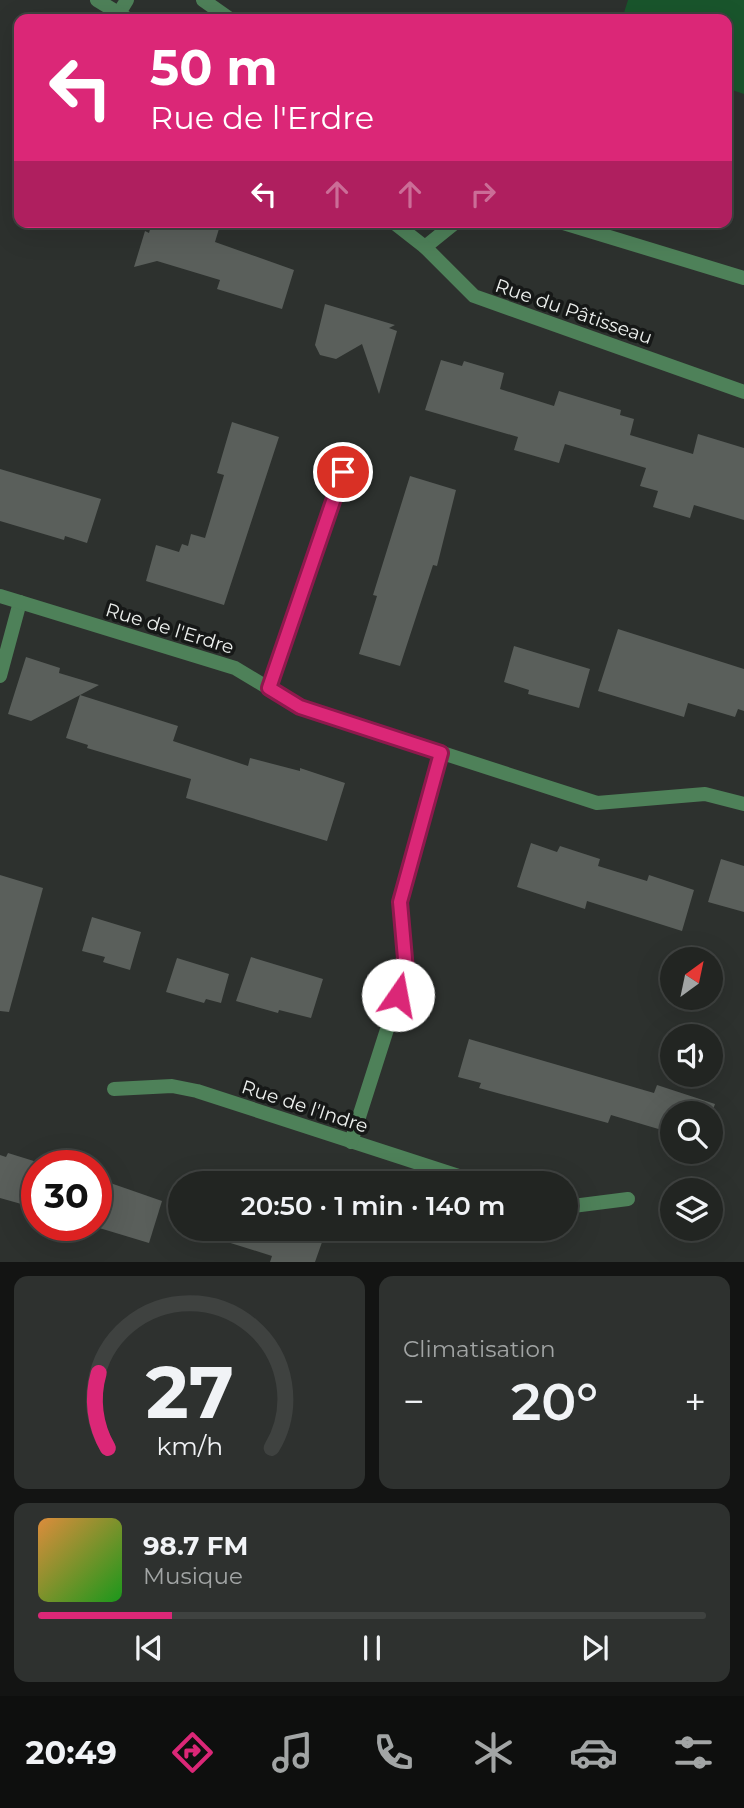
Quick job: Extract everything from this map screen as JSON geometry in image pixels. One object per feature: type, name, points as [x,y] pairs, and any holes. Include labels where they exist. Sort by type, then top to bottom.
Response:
[{"type":"street","points":[[96,0],[125,11]]},
{"type":"street","points":[[203,0],[223,14]]},
{"type":"street","name":"Rue du Pâtisseau","points":[[401,228],[425,247],[474,296],[744,392]]},
{"type":"street","points":[[425,247],[449,228]]},
{"type":"street","points":[[580,228],[744,278]]},
{"type":"street","points":[[269,688],[343,472]]},
{"type":"street","name":"Rue de l'Erdre","points":[[0,596],[235,668],[300,707],[597,803],[705,794],[744,804]]},
{"type":"street","points":[[0,676],[20,602]]},
{"type":"street","points":[[351,1142],[406,970],[400,902],[441,753]]},
{"type":"street","name":"Rue de l'Indre","points":[[114,1089],[172,1086],[197,1091],[442,1171]]},
{"type":"street","points":[[578,1205],[628,1199]]},
{"type":"green space","points":[[628,0],[744,0],[744,94],[732,90],[732,14],[624,14]]},
{"type":"building","points":[[150,228],[219,228],[215,242],[294,270],[282,309],[217,289],[220,280],[157,261],[134,267],[145,231],[149,233]]},
{"type":"building","points":[[325,304],[395,325],[389,328],[397,331],[379,394],[362,344],[336,359],[320,355],[315,345]]},
{"type":"building","points":[[441,360],[462,366],[464,361],[504,373],[500,389],[554,406],[559,391],[621,410],[620,415],[634,419],[630,435],[693,454],[698,434],[744,448],[744,520],[694,505],[690,518],[653,507],[658,491],[640,486],[646,468],[565,444],[559,463],[514,450],[518,437],[425,410]]},
{"type":"building","points":[[232,422],[279,437],[224,605],[146,581],[156,545],[179,552],[182,544],[188,546],[191,534],[205,538],[224,475],[217,473]]},
{"type":"building","points":[[0,469],[101,499],[87,543],[65,536],[64,540],[0,521]]},
{"type":"building","points":[[410,476],[456,490],[437,566],[433,565],[400,666],[359,654],[377,596],[373,595]]},
{"type":"building","points":[[618,629],[744,669],[744,711],[738,709],[735,717],[688,703],[684,717],[598,691]]},
{"type":"building","points":[[514,646],[590,669],[579,708],[528,694],[529,690],[504,682]]},
{"type":"building","points":[[26,657],[60,668],[59,673],[99,685],[31,721],[8,714]]},
{"type":"building","points":[[80,695],[178,726],[173,741],[248,766],[250,758],[300,771],[300,768],[345,783],[327,841],[186,798],[191,779],[87,748],[88,745],[66,738]]},
{"type":"building","points":[[531,843],[557,852],[560,846],[600,859],[598,866],[647,881],[649,875],[694,890],[682,931],[587,901],[585,909],[517,887]]},
{"type":"building","points":[[721,859],[744,866],[744,912],[708,902]]},
{"type":"building","points":[[0,875],[43,888],[9,1012],[0,1011]]},
{"type":"building","points":[[92,917],[141,932],[130,970],[103,962],[105,957],[82,951]]},
{"type":"building","points":[[251,957],[323,979],[311,1018],[279,1010],[278,1013],[236,1001]]},
{"type":"building","points":[[177,958],[229,974],[221,1003],[206,999],[204,1003],[166,992]]},
{"type":"building","points":[[469,1039],[654,1093],[657,1085],[706,1101],[660,1101],[660,1129],[611,1115],[608,1123],[479,1088],[481,1083],[458,1077]]},
{"type":"building","points":[[8,1153],[21,1157],[21,1204],[0,1198],[0,1155],[6,1157]]},
{"type":"building","points":[[112,1184],[162,1201],[149,1243],[112,1232]]},
{"type":"building","points":[[224,1241],[322,1241],[315,1262],[270,1262],[272,1256]]},
{"type":"route","points":[[343,472],[269,688],[300,707],[441,753],[400,902],[406,970],[398,995]]}]
